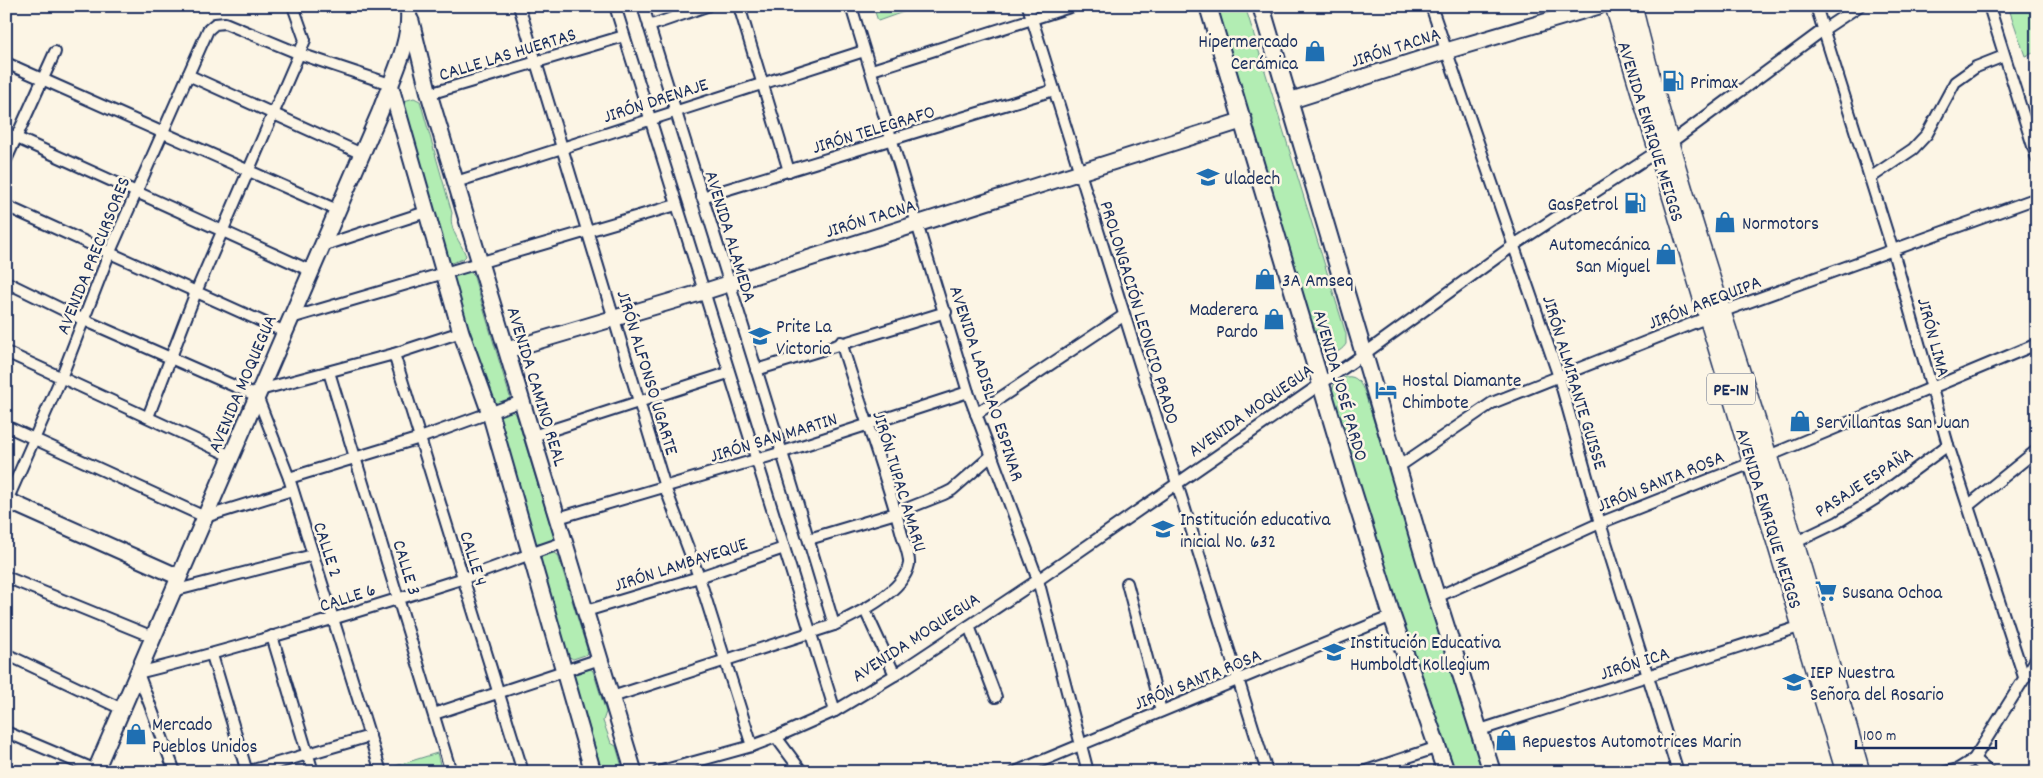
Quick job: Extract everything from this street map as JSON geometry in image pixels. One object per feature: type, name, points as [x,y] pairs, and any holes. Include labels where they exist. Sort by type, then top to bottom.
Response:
[{"type":"highway","name":"AVENIDA ENRIQUE MEIGGS","points":[[1615,6],[1664,147],[1714,315],[1761,459],[1794,543],[1860,772]]},
{"type":"highway","name":"AVENIDA ENRIQUE MEIGGS","points":[[1632,6],[1664,147]]},
{"type":"highway","name":"AVENIDA ENRIQUE MEIGGS","points":[[1761,459],[1802,626],[1846,772]]},
{"type":"main road","name":"AVENIDA JOSÉ PARDO","points":[[1208,6],[1244,120],[1321,384],[1392,616],[1446,772]]},
{"type":"main road","name":"AVENIDA JOSÉ PARDO","points":[[1261,6],[1477,731],[1492,772]]},
{"type":"street","points":[[148,417],[196,292],[305,40],[293,6]]},
{"type":"street","name":"JIRÓN ALFONSO UGARTE","points":[[519,6],[665,487],[699,577],[727,661],[752,746]]},
{"type":"street","points":[[615,6],[702,292],[757,459],[835,711]]},
{"type":"street","name":"AVENIDA ALAMEDA","points":[[643,6],[728,282],[783,452],[834,625]]},
{"type":"street","points":[[649,26],[707,6]]},
{"type":"street","points":[[738,6],[789,171]]},
{"type":"street","name":"AVENIDA LADISLAO ESPINAR","points":[[851,6],[946,312],[968,392],[1038,580],[1088,772]]},
{"type":"street","name":"PROLONGACIÓN LEONCIO PRADO","points":[[1028,6],[1123,316],[1267,772]]},
{"type":"street","points":[[872,70],[1073,6]]},
{"type":"street","name":"JIRÓN ALMIRANTE GUISSE","points":[[1431,6],[1559,377],[1600,523],[1678,772]]},
{"type":"street","name":"JIRÓN TACNA","points":[[1289,101],[1446,51],[1599,6]]},
{"type":"street","name":"JIRÓN LIMA","points":[[1816,6],[1892,248],[1948,445],[2024,677]]},
{"type":"street","name":"AVENIDA MOQUEGUA","points":[[658,772],[752,746],[776,737],[835,711],[895,675],[1038,580],[1321,384],[1514,245],[1664,147],[1823,30],[1860,6]]},
{"type":"street","points":[[1989,6],[2037,160]]},
{"type":"street","name":"AVENIDA MOQUEGUA","points":[[95,771],[362,154],[403,49],[408,8]]},
{"type":"street","name":"AVENIDA CAMINO REAL","points":[[408,8],[429,94],[634,772]]},
{"type":"street","name":"AVENIDA PRECURSORES","points":[[7,501],[61,378],[109,254],[208,30],[215,24],[225,24],[300,54]]},
{"type":"street","name":"CALLE LAS HUERTAS","points":[[429,94],[624,36]]},
{"type":"street","name":"JIRÓN DRENAJE","points":[[456,182],[675,110],[864,51]]},
{"type":"street","points":[[6,160],[55,52]]},
{"type":"street","points":[[300,54],[390,84],[461,332],[490,413],[593,772]]},
{"type":"street","points":[[1870,178],[1913,149],[1927,134],[1955,82],[1976,67],[2004,56]]},
{"type":"street","points":[[6,63],[337,210]]},
{"type":"street","points":[[188,75],[362,154]]},
{"type":"street","name":"JIRÓN TELEGRAFO","points":[[702,197],[893,141],[1054,90]]},
{"type":"street","name":"JIRÓN TACNA","points":[[507,350],[702,292],[728,282],[1244,120]]},
{"type":"street","points":[[6,133],[311,271]]},
{"type":"street","name":"JIRÓN AREQUIPA","points":[[1398,467],[1492,403],[1714,315],[1892,248],[2037,198]]},
{"type":"street","points":[[291,318],[676,205]]},
{"type":"street","points":[[6,206],[285,332]]},
{"type":"street","points":[[322,246],[426,212]]},
{"type":"street","points":[[6,282],[84,320],[259,393],[394,354],[461,332]]},
{"type":"street","points":[[756,370],[841,342],[946,312]]},
{"type":"street","points":[[976,414],[1123,316]]},
{"type":"street","name":"JIRÓN TUPAC AMARU","points":[[834,625],[865,610],[891,590],[904,577],[909,563],[896,513],[841,342]]},
{"type":"street","name":"JIRÓN SANTA ROSA","points":[[1437,597],[1600,523],[1761,459],[2037,344]]},
{"type":"street","points":[[6,352],[232,456]]},
{"type":"street","name":"CALLE 4","points":[[394,354],[523,772]]},
{"type":"street","name":"CALLE 3","points":[[330,372],[451,772]]},
{"type":"street","points":[[533,436],[728,373]]},
{"type":"street","name":"JIRÓN SAN MARTIN","points":[[558,518],[783,452],[968,392]]},
{"type":"street","name":"CALLE 2","points":[[259,393],[289,478],[382,772]]},
{"type":"street","points":[[289,478],[420,438],[522,401]]},
{"type":"street","points":[[6,426],[205,517],[292,490]]},
{"type":"street","name":"PASAJE ESPAÑA","points":[[1794,543],[1838,522],[1875,499],[1948,445]]},
{"type":"street","points":[[1969,505],[2037,450]]},
{"type":"street","points":[[809,539],[896,513],[952,490],[991,456]]},
{"type":"street","points":[[7,501],[176,584],[313,555]]},
{"type":"street","name":"CALLE 6","points":[[138,673],[212,655],[272,636],[334,620],[399,597],[463,579],[565,542]]},
{"type":"street","name":"JIRÓN LAMBAYEQUE","points":[[586,611],[699,577],[784,548]]},
{"type":"street","points":[[6,577],[153,637]]},
{"type":"street","points":[[1127,583],[1161,711]]},
{"type":"street","points":[[865,610],[895,675]]},
{"type":"street","name":"JIRÓN SANTA ROSA","points":[[1014,772],[1392,616]]},
{"type":"street","points":[[612,697],[834,625]]},
{"type":"street","points":[[969,626],[996,697]]},
{"type":"street","name":"JIRÓN ICA","points":[[1477,731],[1802,626]]},
{"type":"street","points":[[272,636],[313,772]]},
{"type":"street","points":[[6,654],[122,709]]},
{"type":"street","points":[[212,655],[247,772],[370,736]]},
{"type":"street","points":[[1945,772],[1958,769],[1974,759],[2037,658]]},
{"type":"street","points":[[434,714],[600,659]]},
{"type":"street","points":[[138,673],[175,772]]},
{"type":"street","points":[[6,732],[95,771]]},
{"type":"street","points":[[776,737],[802,772]]},
{"type":"street","points":[[1363,772],[1438,747]]},
{"type":"street","points":[[1974,759],[1989,772]]},
{"type":"green space","points":[[873,6],[920,6],[878,21]]},
{"type":"green space","points":[[1211,6],[1245,6],[1346,334],[1346,344],[1336,352],[1328,353],[1317,348]]},
{"type":"green space","points":[[2008,6],[2037,6],[2037,52],[2025,56]]},
{"type":"green space","points":[[414,98],[420,101],[452,213],[453,230],[466,256],[451,263],[446,260],[401,102]]},
{"type":"green space","points":[[468,271],[473,274],[510,397],[508,401],[496,404],[491,401],[453,279],[456,275]]},
{"type":"green space","points":[[1346,377],[1356,379],[1365,393],[1483,772],[1450,772],[1331,393],[1335,382]]},
{"type":"green space","points":[[511,411],[516,414],[554,537],[552,541],[539,544],[534,541],[497,419],[500,414]]},
{"type":"green space","points":[[553,552],[558,555],[588,652],[573,659],[568,656],[539,560],[542,556]]},
{"type":"green space","points":[[588,667],[593,671],[606,712],[603,721],[611,743],[616,746],[622,767],[620,771],[602,771],[574,676],[576,671]]},
{"type":"green space","points":[[437,753],[442,772],[393,772],[392,767]]},
{"type":"place","name":"Hipermercado Cerámica","points":[[1315,51]]},
{"type":"place","name":"Primax","points":[[1673,81]]},
{"type":"place","name":"Uladech","points":[[1208,177]]},
{"type":"place","name":"GasPetrol","points":[[1635,203]]},
{"type":"place","name":"Normotors","points":[[1725,222]]},
{"type":"place","name":"Automecánica San Miguel","points":[[1666,254]]},
{"type":"place","name":"3A Amseq","points":[[1265,279]]},
{"type":"place","name":"Maderera Pardo","points":[[1274,319]]},
{"type":"place","name":"Prite La Victoria","points":[[760,336]]},
{"type":"place","name":"Hostal Diamante Chimbote","points":[[1386,390]]},
{"type":"place","name":"Servillantas San Juan","points":[[1800,421]]},
{"type":"place","name":"Institución educativa inicial No. 632","points":[[1163,529]]},
{"type":"place","name":"Susana Ochoa","points":[[1826,591]]},
{"type":"place","name":"Institución Educativa Humboldt Kollegium","points":[[1334,652]]},
{"type":"place","name":"IEP Nuestra Señora del Rosario","points":[[1794,682]]},
{"type":"place","name":"Mercado Pueblos Unidos","points":[[136,734]]},
{"type":"place","name":"Repuestos Automotrices Marin","points":[[1506,740]]}]
